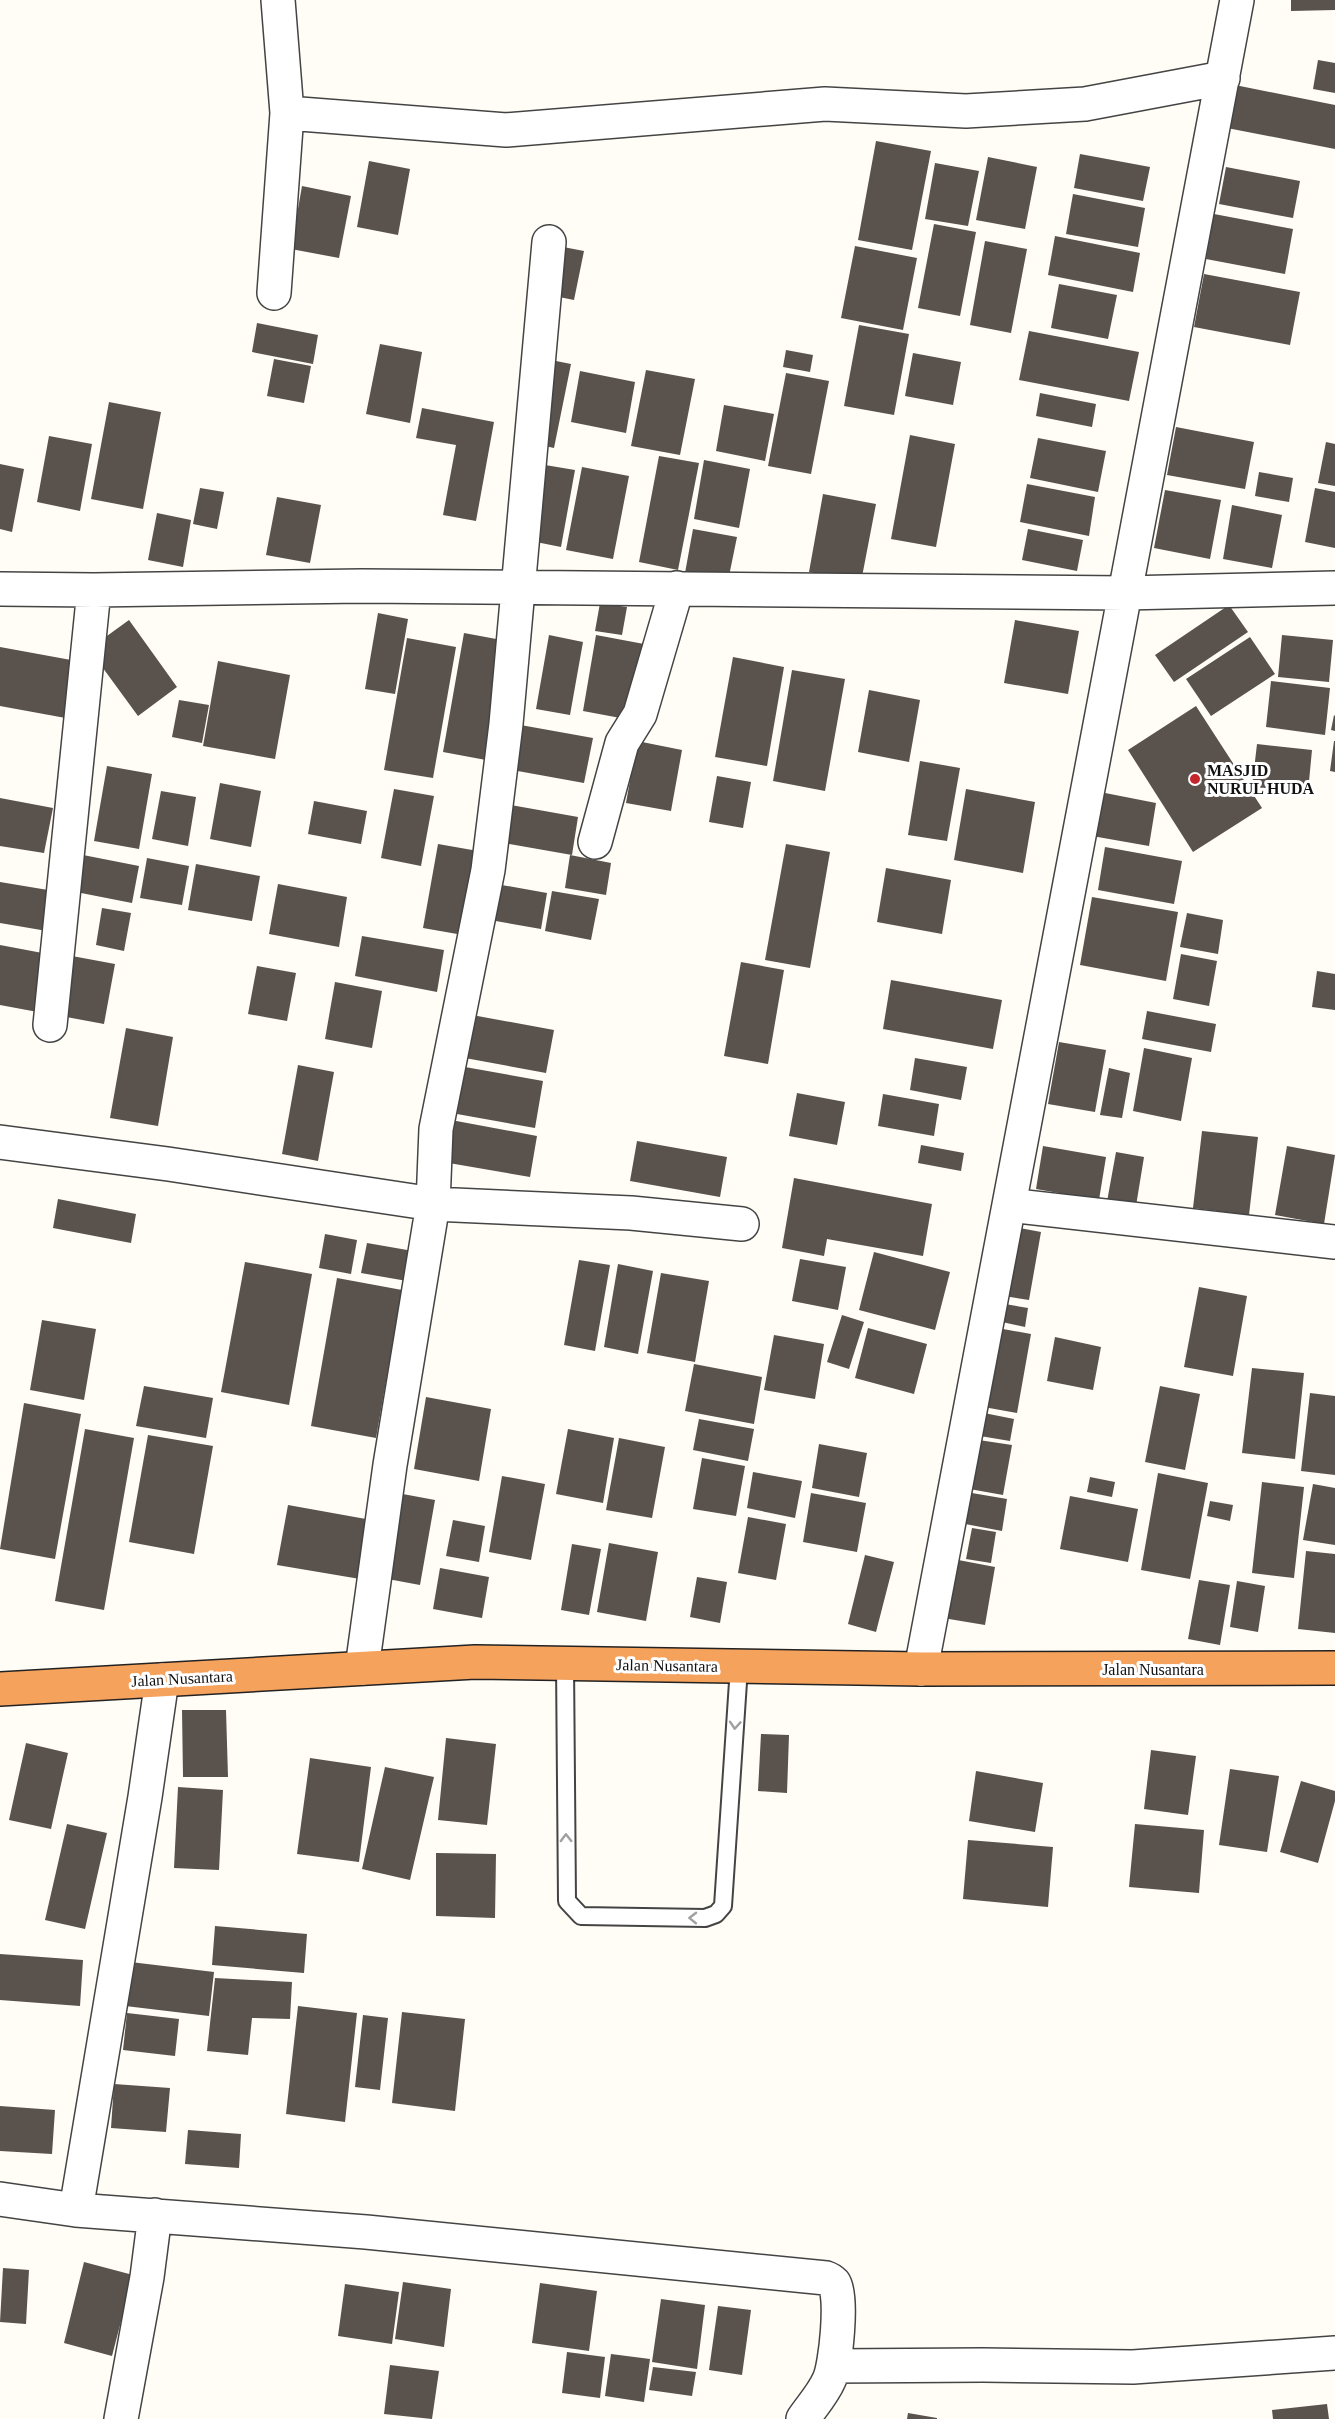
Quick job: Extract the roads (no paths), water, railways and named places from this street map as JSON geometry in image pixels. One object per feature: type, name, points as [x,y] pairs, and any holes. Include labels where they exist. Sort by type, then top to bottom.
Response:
[{"type":"highway","name":"Jalan Nusantara","points":[[0,1689],[475,1662],[921,1669],[1335,1668]]},
{"type":"street","points":[[274,294],[287,112],[278,0]]},
{"type":"street","points":[[921,1669],[1237,0]]},
{"type":"street","points":[[287,112],[506,130],[825,104],[966,111],[1085,104],[1223,78]]},
{"type":"street","points":[[362,1668],[390,1465],[433,1204],[436,1129],[488,870],[506,724],[549,242]]},
{"type":"street","points":[[0,589],[362,586],[1125,593],[1335,588]]},
{"type":"street","points":[[596,842],[622,743],[639,714],[677,588]]},
{"type":"street","points":[[50,1026],[94,590]]},
{"type":"street","points":[[0,1142],[168,1164],[433,1204],[631,1213],[742,1224]]},
{"type":"street","points":[[1009,1205],[1335,1242]]},
{"type":"street","points":[[76,2210],[146,1797],[162,1680]]},
{"type":"street","points":[[0,2199],[76,2210],[366,2232],[826,2278],[834,2283],[837,2292],[838,2318],[834,2366],[829,2382],[803,2419]]},
{"type":"street","points":[[121,2419],[147,2277],[155,2215]]},
{"type":"street","points":[[834,2366],[1133,2367],[1335,2353]]},
{"type":"lane","points":[[565,1663],[567,1900],[581,1916],[705,1918],[716,1914],[723,1906],[739,1666]]},
{"type":"place","name":"MASJID NURUL HUDA","points":[[1195,779]]}]
